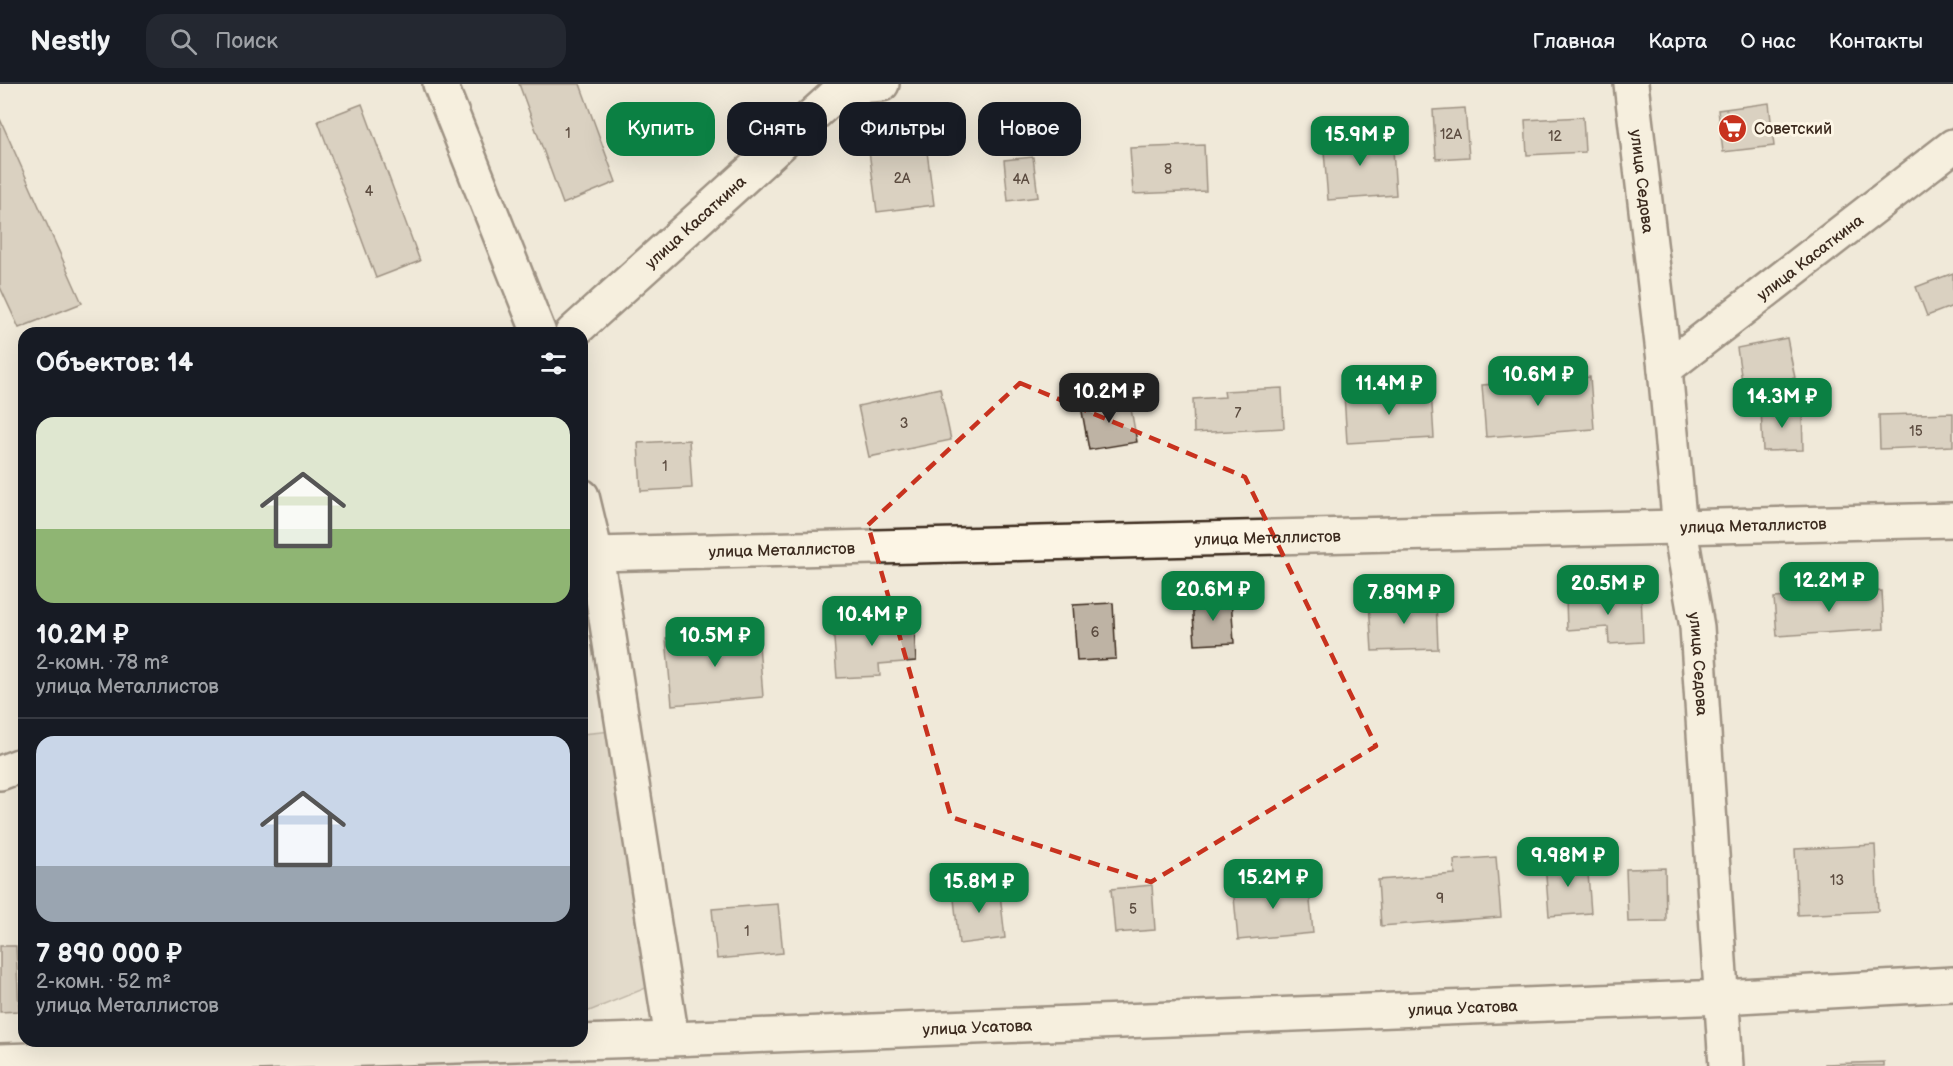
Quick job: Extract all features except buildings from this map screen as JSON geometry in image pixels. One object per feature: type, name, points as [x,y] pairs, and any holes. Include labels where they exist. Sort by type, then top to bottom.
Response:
[{"type":"street","points":[[440,84],[537,327]]},
{"type":"street","name":"улица Касаткина","points":[[579,327],[844,87],[882,84]]},
{"type":"street","name":"улица Седова","points":[[1631,84],[1665,369],[1680,529],[1697,627],[1725,1066]]},
{"type":"street","name":"улица Касаткина","points":[[1665,369],[1953,146]]},
{"type":"street","name":"улица Металлистов","points":[[589,557],[1953,520]]},
{"type":"street","points":[[589,557],[672,1039]]},
{"type":"street","points":[[0,773],[18,766]]},
{"type":"street","name":"улица Усатова","points":[[588,1042],[1722,998],[1953,984]]},
{"type":"street","name":"улица Усатова","points":[[0,1061],[428,1047]]},
{"type":"highlighted area","points":[[1020,383],[1245,477],[1376,746],[1151,882],[951,817],[868,525]]},
{"type":"shaded area","points":[[632,729],[656,926],[646,988],[588,1012],[588,733]]},
{"type":"place","name":"Советский","points":[[1733,128]]}]
